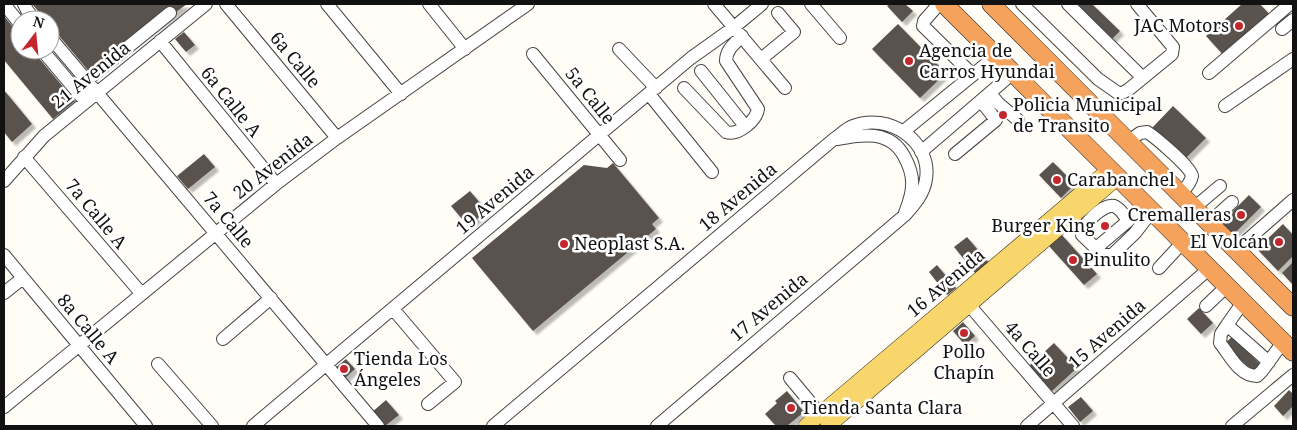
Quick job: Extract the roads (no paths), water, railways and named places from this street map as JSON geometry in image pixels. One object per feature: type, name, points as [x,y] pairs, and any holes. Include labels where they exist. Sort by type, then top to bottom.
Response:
[{"type":"highway","points":[[944,4],[1288,347]]},
{"type":"highway","points":[[991,4],[1293,307]]},
{"type":"main road","name":"16 Avenida","points":[[965,300],[1088,212],[1114,173]]},
{"type":"main road","name":"16 Avenida","points":[[806,426],[829,422],[965,300],[1114,173]]},
{"type":"street","name":"21 Avenida","points":[[4,181],[44,136],[206,4]]},
{"type":"street","name":"6a Calle","points":[[226,4],[337,138]]},
{"type":"street","points":[[327,4],[401,94]]},
{"type":"street","points":[[429,4],[465,49]]},
{"type":"street","name":"20 Avenida","points":[[4,407],[276,184],[337,138],[528,4]]},
{"type":"street","points":[[714,4],[784,88]]},
{"type":"street","name":"19 Avenida","points":[[253,426],[692,58],[738,32],[762,4]]},
{"type":"street","points":[[811,4],[840,38]]},
{"type":"street","points":[[938,4],[924,20],[924,26],[973,75]]},
{"type":"street","points":[[1022,4],[1098,79],[1122,94],[1172,54],[1173,47],[1137,4]]},
{"type":"street","points":[[1068,4],[1142,78]]},
{"type":"street","points":[[1208,73],[1290,4]]},
{"type":"street","points":[[761,60],[794,32],[778,13]]},
{"type":"street","points":[[86,102],[87,80],[170,14]]},
{"type":"street","points":[[1282,29],[1293,20]]},
{"type":"street","points":[[684,88],[726,132],[735,133],[745,126],[757,113],[757,105],[726,61],[738,32]]},
{"type":"street","name":"6a Calle A","points":[[160,41],[276,184]]},
{"type":"street","name":"7a Calle","points":[[60,49],[378,426]]},
{"type":"street","points":[[619,49],[712,172]]},
{"type":"street","name":"5a Calle","points":[[533,54],[620,160]]},
{"type":"street","points":[[904,131],[996,56]]},
{"type":"street","points":[[1225,106],[1293,59]]},
{"type":"street","points":[[50,60],[86,102]]},
{"type":"street","points":[[701,71],[745,126]]},
{"type":"street","points":[[921,152],[1013,72]]},
{"type":"street","points":[[1082,94],[1098,79]]},
{"type":"street","points":[[985,97],[998,103],[1018,120]]},
{"type":"street","points":[[956,154],[996,120],[985,97]]},
{"type":"street","name":"18 Avenida","points":[[493,426],[834,139],[853,126],[874,122],[890,125],[904,131]]},
{"type":"street","name":"17 Avenida","points":[[657,426],[905,215],[919,199],[926,180],[926,165],[914,140],[904,131]]},
{"type":"street","points":[[834,139],[862,134],[883,136],[900,148],[910,166],[912,186],[905,215]]},
{"type":"street","name":"7a Calle A","points":[[24,157],[141,293]]},
{"type":"street","points":[[1195,207],[1216,190],[1228,206],[1210,222]]},
{"type":"street","points":[[1237,249],[1293,200]]},
{"type":"street","points":[[1128,221],[1118,208],[1114,206],[1088,212],[1082,235],[1102,255],[1112,255],[1135,233],[1148,207]]},
{"type":"street","points":[[1095,250],[1128,221],[1148,207]]},
{"type":"street","points":[[1159,268],[1183,242]]},
{"type":"street","name":"8a Calle A","points":[[4,255],[146,426]]},
{"type":"street","name":"15 Avenida","points":[[1027,426],[1210,268]]},
{"type":"street","points":[[4,294],[22,278]]},
{"type":"street","points":[[1206,306],[1227,286]]},
{"type":"street","points":[[223,339],[272,298]]},
{"type":"street","name":"4a Calle","points":[[965,300],[1073,426]]},
{"type":"street","points":[[1244,302],[1221,334],[1220,343],[1242,371],[1248,375],[1257,376],[1269,362],[1288,347]]},
{"type":"street","points":[[393,309],[455,382],[428,404]]},
{"type":"street","points":[[1227,325],[1269,362]]},
{"type":"street","points":[[158,364],[212,426]]},
{"type":"street","points":[[1232,426],[1293,375]]},
{"type":"street","points":[[790,378],[829,422]]},
{"type":"place","name":"JAC Motors","points":[[1239,26]]},
{"type":"place","name":"Agencia de Carros Hyundai","points":[[909,61]]},
{"type":"place","name":"Policia Municipal de Transito","points":[[1003,115]]},
{"type":"place","name":"Carabanchel","points":[[1057,180]]},
{"type":"place","name":"Cremalleras","points":[[1241,215]]},
{"type":"place","name":"Burger King","points":[[1105,226]]},
{"type":"place","name":"El Volcán","points":[[1279,242]]},
{"type":"place","name":"Neoplast S.A.","points":[[564,244]]},
{"type":"place","name":"Pinulito","points":[[1073,260]]},
{"type":"place","name":"Pollo Chapín","points":[[964,333]]},
{"type":"place","name":"Tienda Los Ángeles","points":[[344,369]]},
{"type":"place","name":"Tienda Santa Clara","points":[[791,408]]}]
